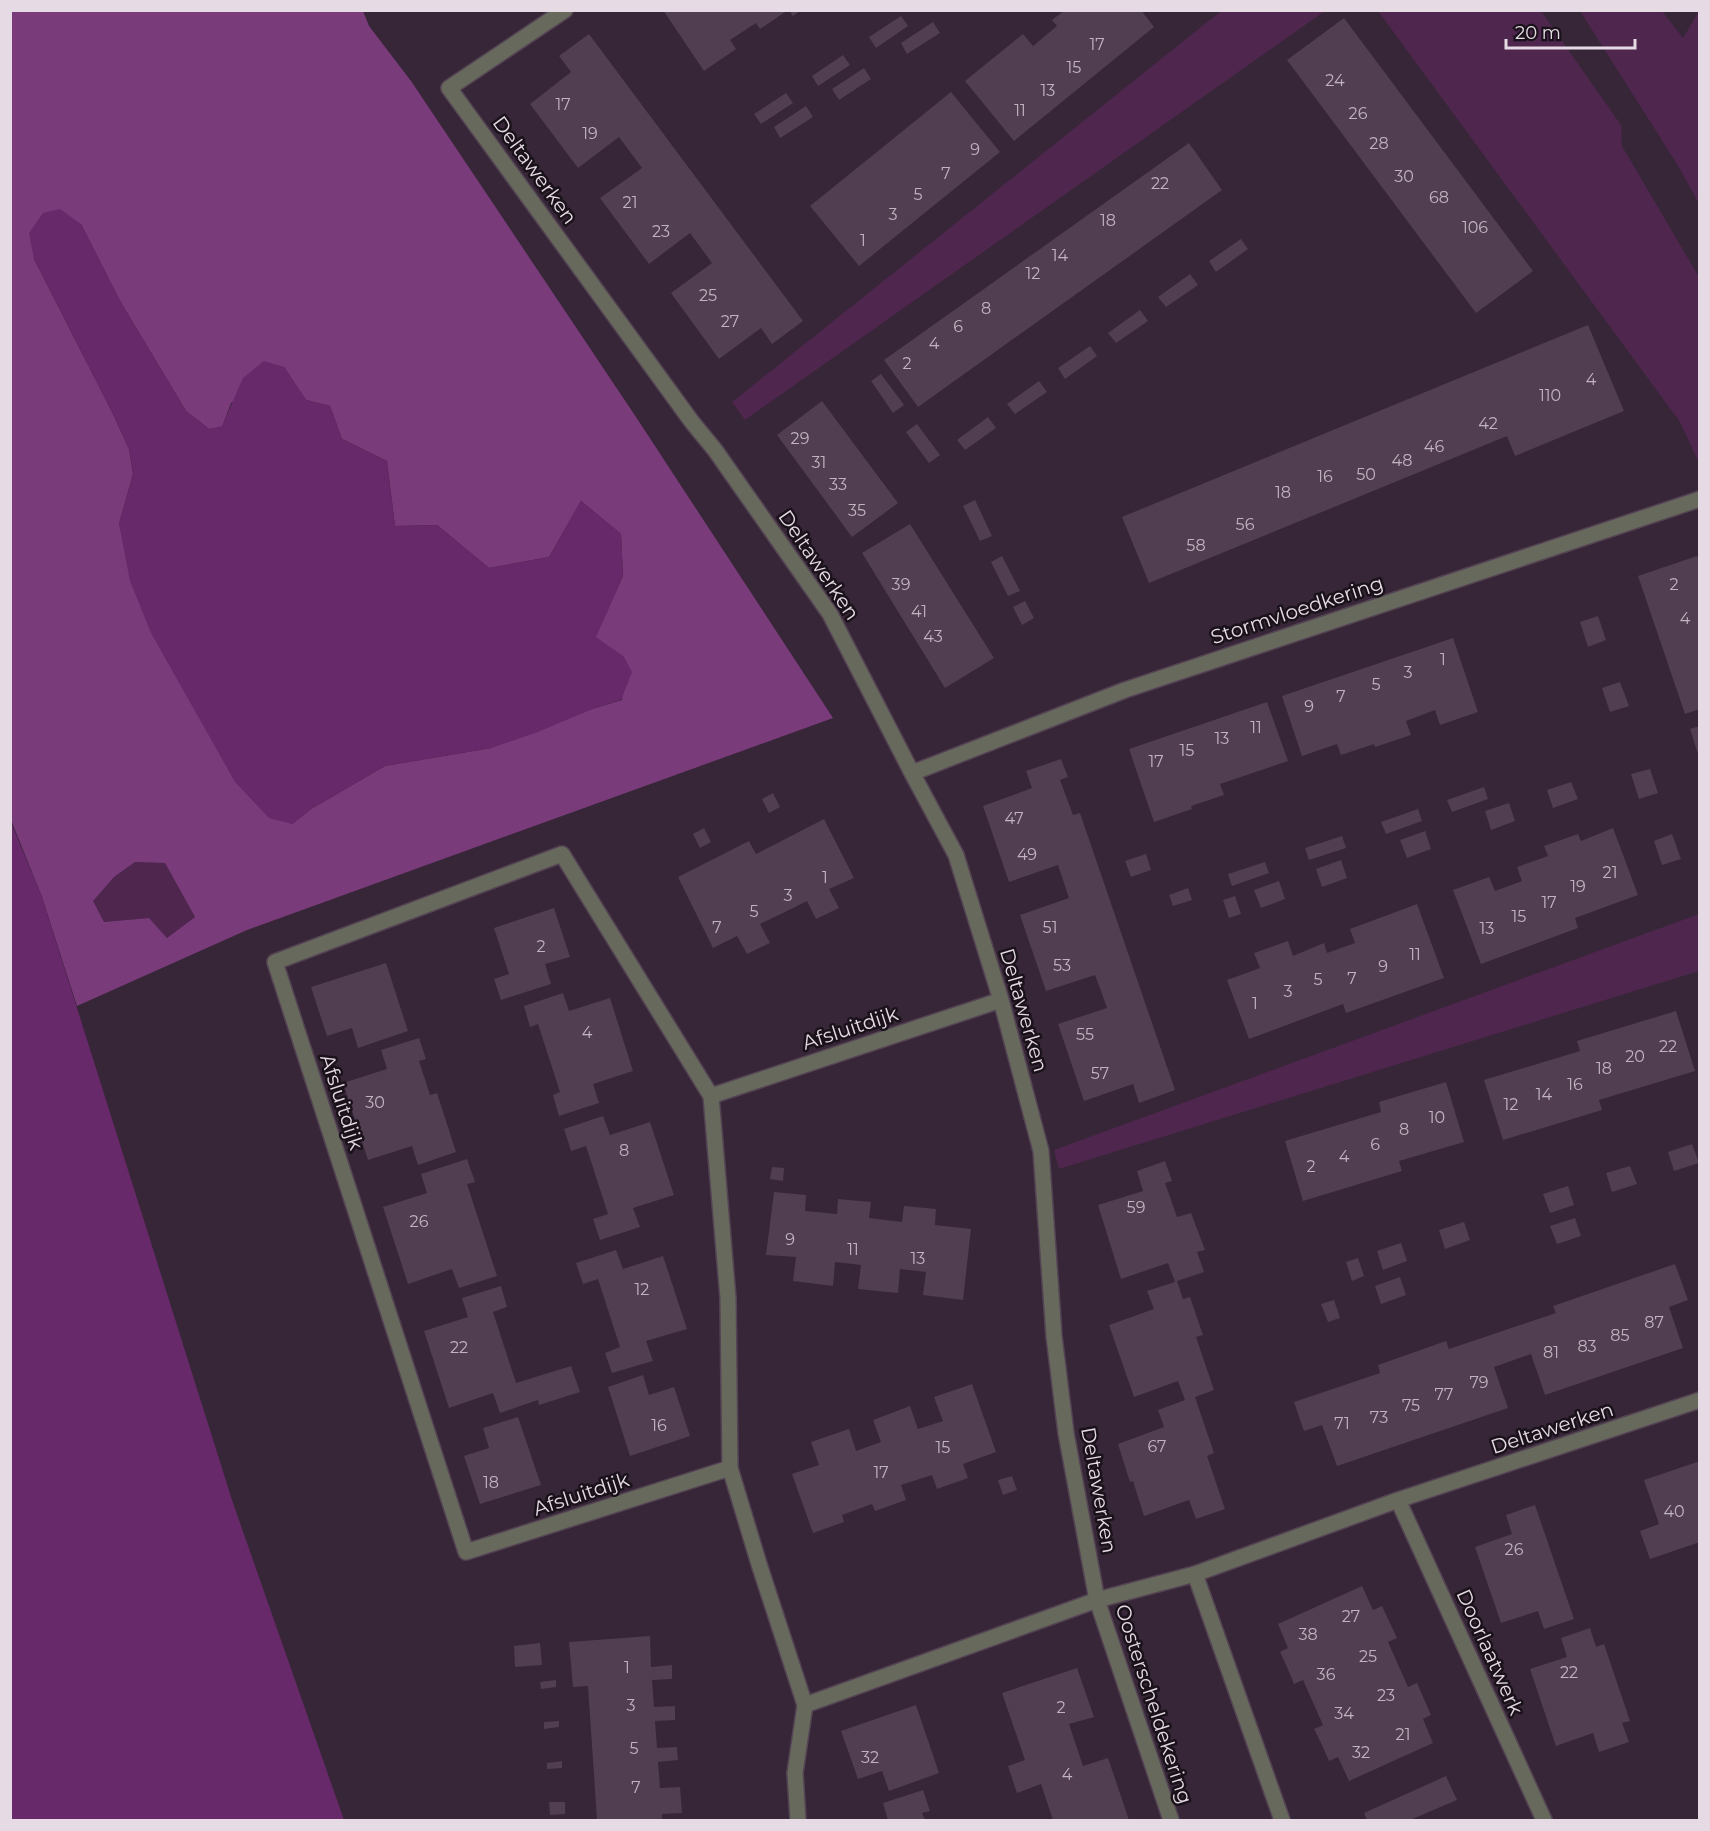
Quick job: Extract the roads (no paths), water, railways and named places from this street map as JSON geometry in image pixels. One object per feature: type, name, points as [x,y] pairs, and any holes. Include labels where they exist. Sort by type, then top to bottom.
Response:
[{"type":"street","name":"Deltawerken","points":[[566,10],[449,88],[692,422],[715,450],[830,614],[956,855],[1001,1000],[1041,1151],[1054,1336],[1066,1433],[1097,1600],[1194,1574],[1398,1500],[1700,1400]]},
{"type":"street","name":"Stormvloedkering","points":[[912,773],[1125,690],[1700,499]]},
{"type":"street","name":"Afsluitdijk","points":[[730,1468],[465,1552],[275,962],[562,854],[711,1096],[728,1298],[730,1468],[805,1705]]},
{"type":"street","name":"Afsluitdijk","points":[[711,1096],[1001,1000]]},
{"type":"street","name":"Doorlaatwerk","points":[[1398,1500],[1544,1821]]},
{"type":"street","points":[[1194,1574],[1282,1821]]},
{"type":"street","points":[[798,1821],[795,1773],[805,1705],[1097,1600]]},
{"type":"street","name":"Oosterscheldekering","points":[[1097,1600],[1171,1821]]}]
